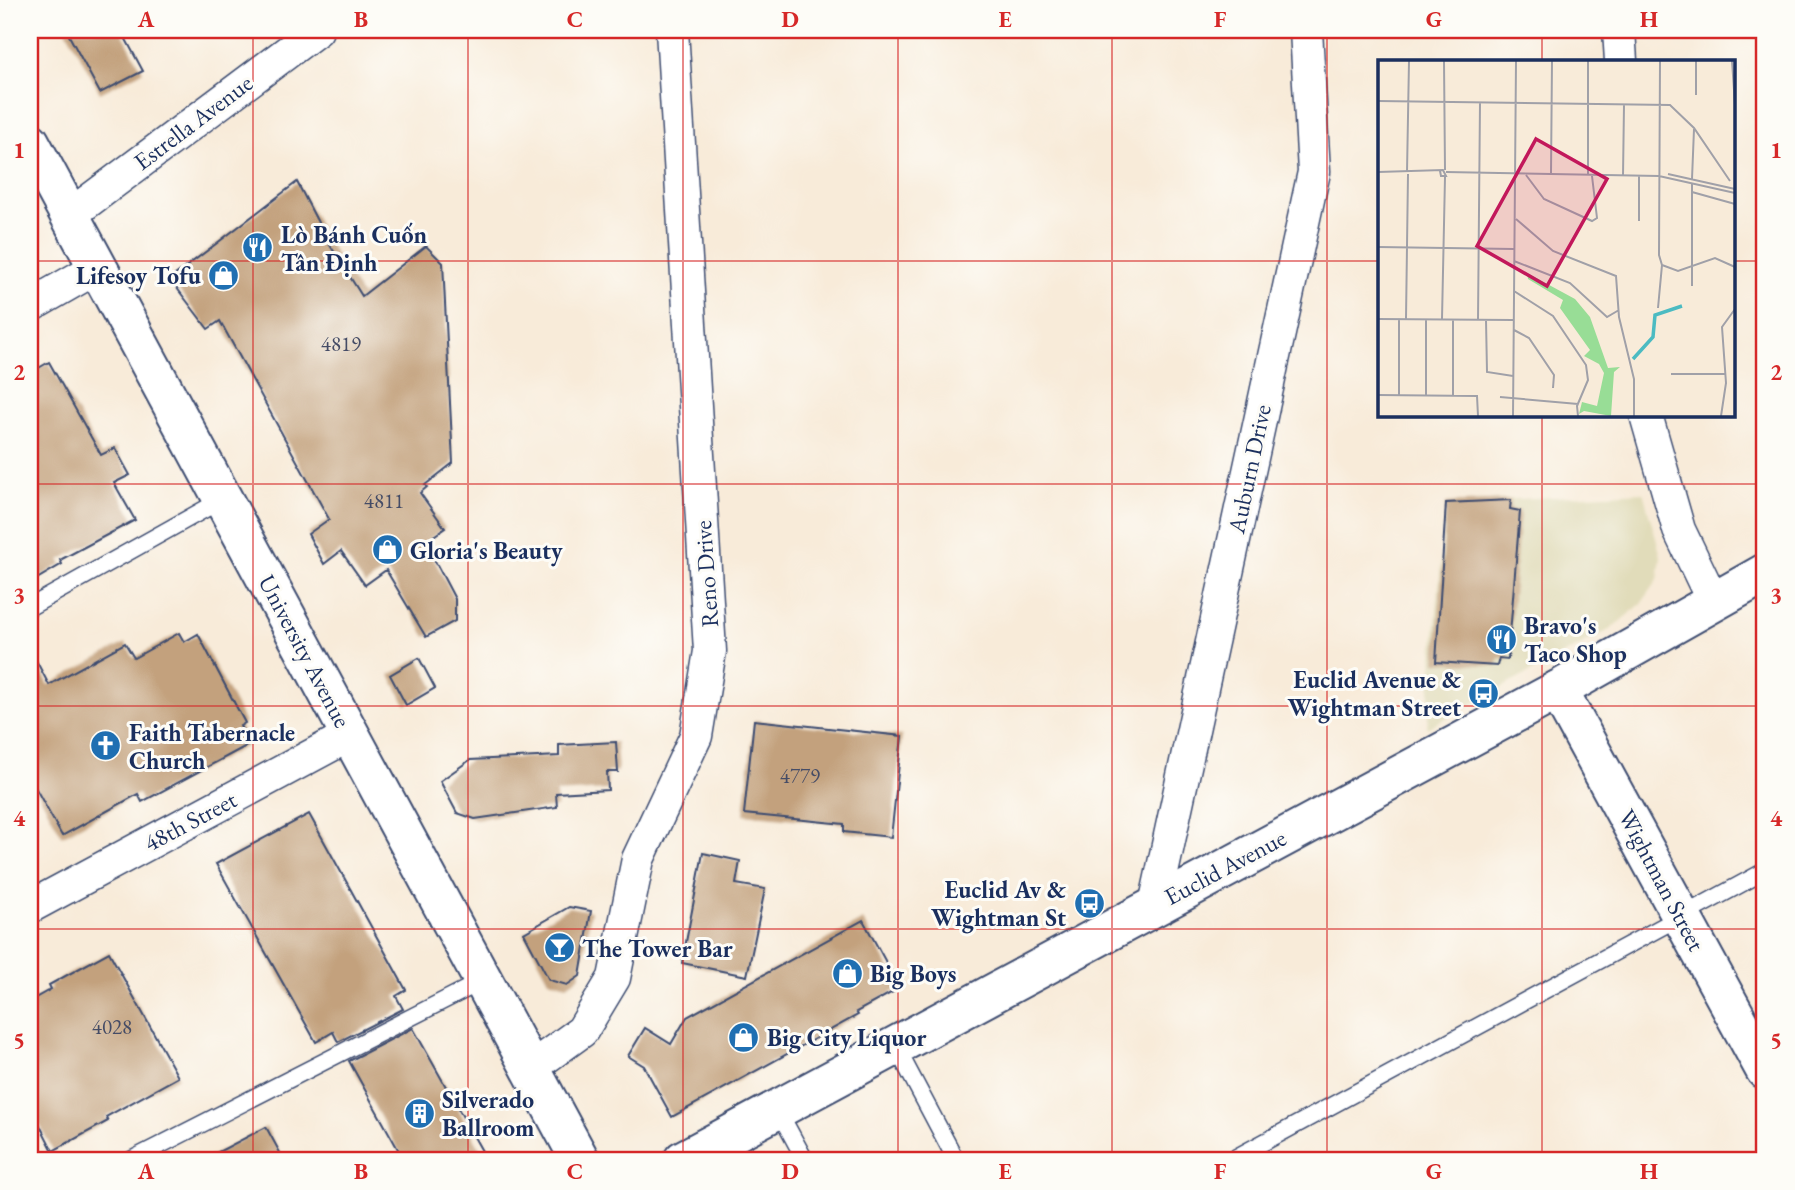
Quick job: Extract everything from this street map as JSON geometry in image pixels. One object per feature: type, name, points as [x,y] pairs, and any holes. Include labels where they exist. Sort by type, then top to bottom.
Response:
[{"type":"main road","name":"University Avenue","points":[[30,142],[580,1160]]},
{"type":"main road","name":"Euclid Avenue","points":[[683,1160],[1558,690],[1765,573]]},
{"type":"main road","name":"Wightman Street","points":[[1558,690],[1765,1070]]},
{"type":"street","name":"Estrella Avenue","points":[[70,215],[317,30]]},
{"type":"street","name":"Reno Drive","points":[[531,1068],[582,1031],[614,978],[638,859],[696,736],[710,651],[672,30]]},
{"type":"street","name":"Auburn Drive","points":[[1155,905],[1314,172],[1306,30]]},
{"type":"street","points":[[1619,30],[1621,60]]},
{"type":"street","points":[[30,306],[98,267]]},
{"type":"street","points":[[1646,416],[1679,530],[1713,601]]},
{"type":"street","name":"48th Street","points":[[30,907],[350,735]]},
{"type":"lane","points":[[30,607],[223,499]]},
{"type":"lane","points":[[1231,1160],[1765,871]]},
{"type":"lane","points":[[131,1160],[484,980]]},
{"type":"lane","points":[[895,1045],[956,1160]]},
{"type":"lane","points":[[778,1110],[805,1160]]},
{"type":"shaded area","points":[[1643,492],[1661,556],[1658,580],[1641,604],[1611,629],[1427,728],[1446,503]]},
{"type":"building","points":[[66,30],[121,30],[143,71],[100,93]]},
{"type":"building","points":[[297,182],[328,242],[362,296],[426,246],[443,263],[453,463],[425,485],[427,487],[420,493],[445,528],[425,542],[455,599],[455,621],[426,637],[386,570],[365,585],[341,551],[324,564],[308,534],[329,519],[220,321],[208,329],[170,279]]},
{"type":"building","points":[[49,362],[101,455],[115,448],[130,475],[114,483],[135,520],[60,560],[62,564],[30,583],[30,373]]},
{"type":"building","points":[[1511,500],[1510,509],[1520,511],[1508,659],[1499,658],[1497,666],[1436,662],[1446,503]]},
{"type":"building","name":"Faith Tabernacle Church","points":[[179,633],[184,642],[198,634],[245,723],[240,726],[250,744],[142,802],[138,794],[62,836],[30,778],[30,649],[49,685],[125,643],[134,658]]},
{"type":"building","points":[[419,658],[435,688],[406,705],[390,675]]},
{"type":"building","points":[[754,720],[902,736],[891,837],[844,832],[844,824],[744,814]]},
{"type":"building","points":[[616,742],[618,772],[607,772],[608,790],[556,793],[557,807],[475,819],[457,813],[440,781],[470,760],[559,756],[559,745]]},
{"type":"building","points":[[309,814],[406,990],[396,996],[403,1009],[338,1042],[333,1032],[316,1042],[216,864]]},
{"type":"building","points":[[703,853],[740,861],[736,884],[765,889],[747,976],[682,963]]},
{"type":"building","name":"The Tower Bar","points":[[569,907],[591,911],[580,976],[567,985],[549,980],[524,933]]},
{"type":"building","name":"Big City Liquor","points":[[863,920],[900,988],[856,1012],[858,1015],[672,1117],[644,1066],[628,1056],[645,1028],[671,1044],[687,1017]]},
{"type":"building","points":[[109,952],[178,1077],[106,1117],[108,1121],[53,1151],[30,1106],[30,1001],[51,989],[49,985]]},
{"type":"building","name":"Silverado Ballroom","points":[[413,1028],[487,1160],[404,1160],[349,1061]]},
{"type":"building","points":[[266,1127],[284,1160],[203,1160]]},
{"type":"place","name":"Lò Bánh Cuốn Tân Định","points":[[258,248]]},
{"type":"place","name":"Lifesoy Tofu","points":[[224,275]]},
{"type":"place","name":"Gloria's Beauty","points":[[387,550]]},
{"type":"place","name":"Bravo's Taco Shop","points":[[1501,639]]},
{"type":"place","name":"Euclid Avenue & Wightman Street","points":[[1484,693]]},
{"type":"place","name":"Faith Tabernacle Church","points":[[106,746]]},
{"type":"place","name":"Euclid Av & Wightman St","points":[[1089,903]]},
{"type":"place","name":"The Tower Bar","points":[[559,948]]},
{"type":"place","name":"Big Boys","points":[[847,973]]},
{"type":"place","name":"Big City Liquor","points":[[744,1037]]},
{"type":"place","name":"Silverado Ballroom","points":[[419,1113]]}]
